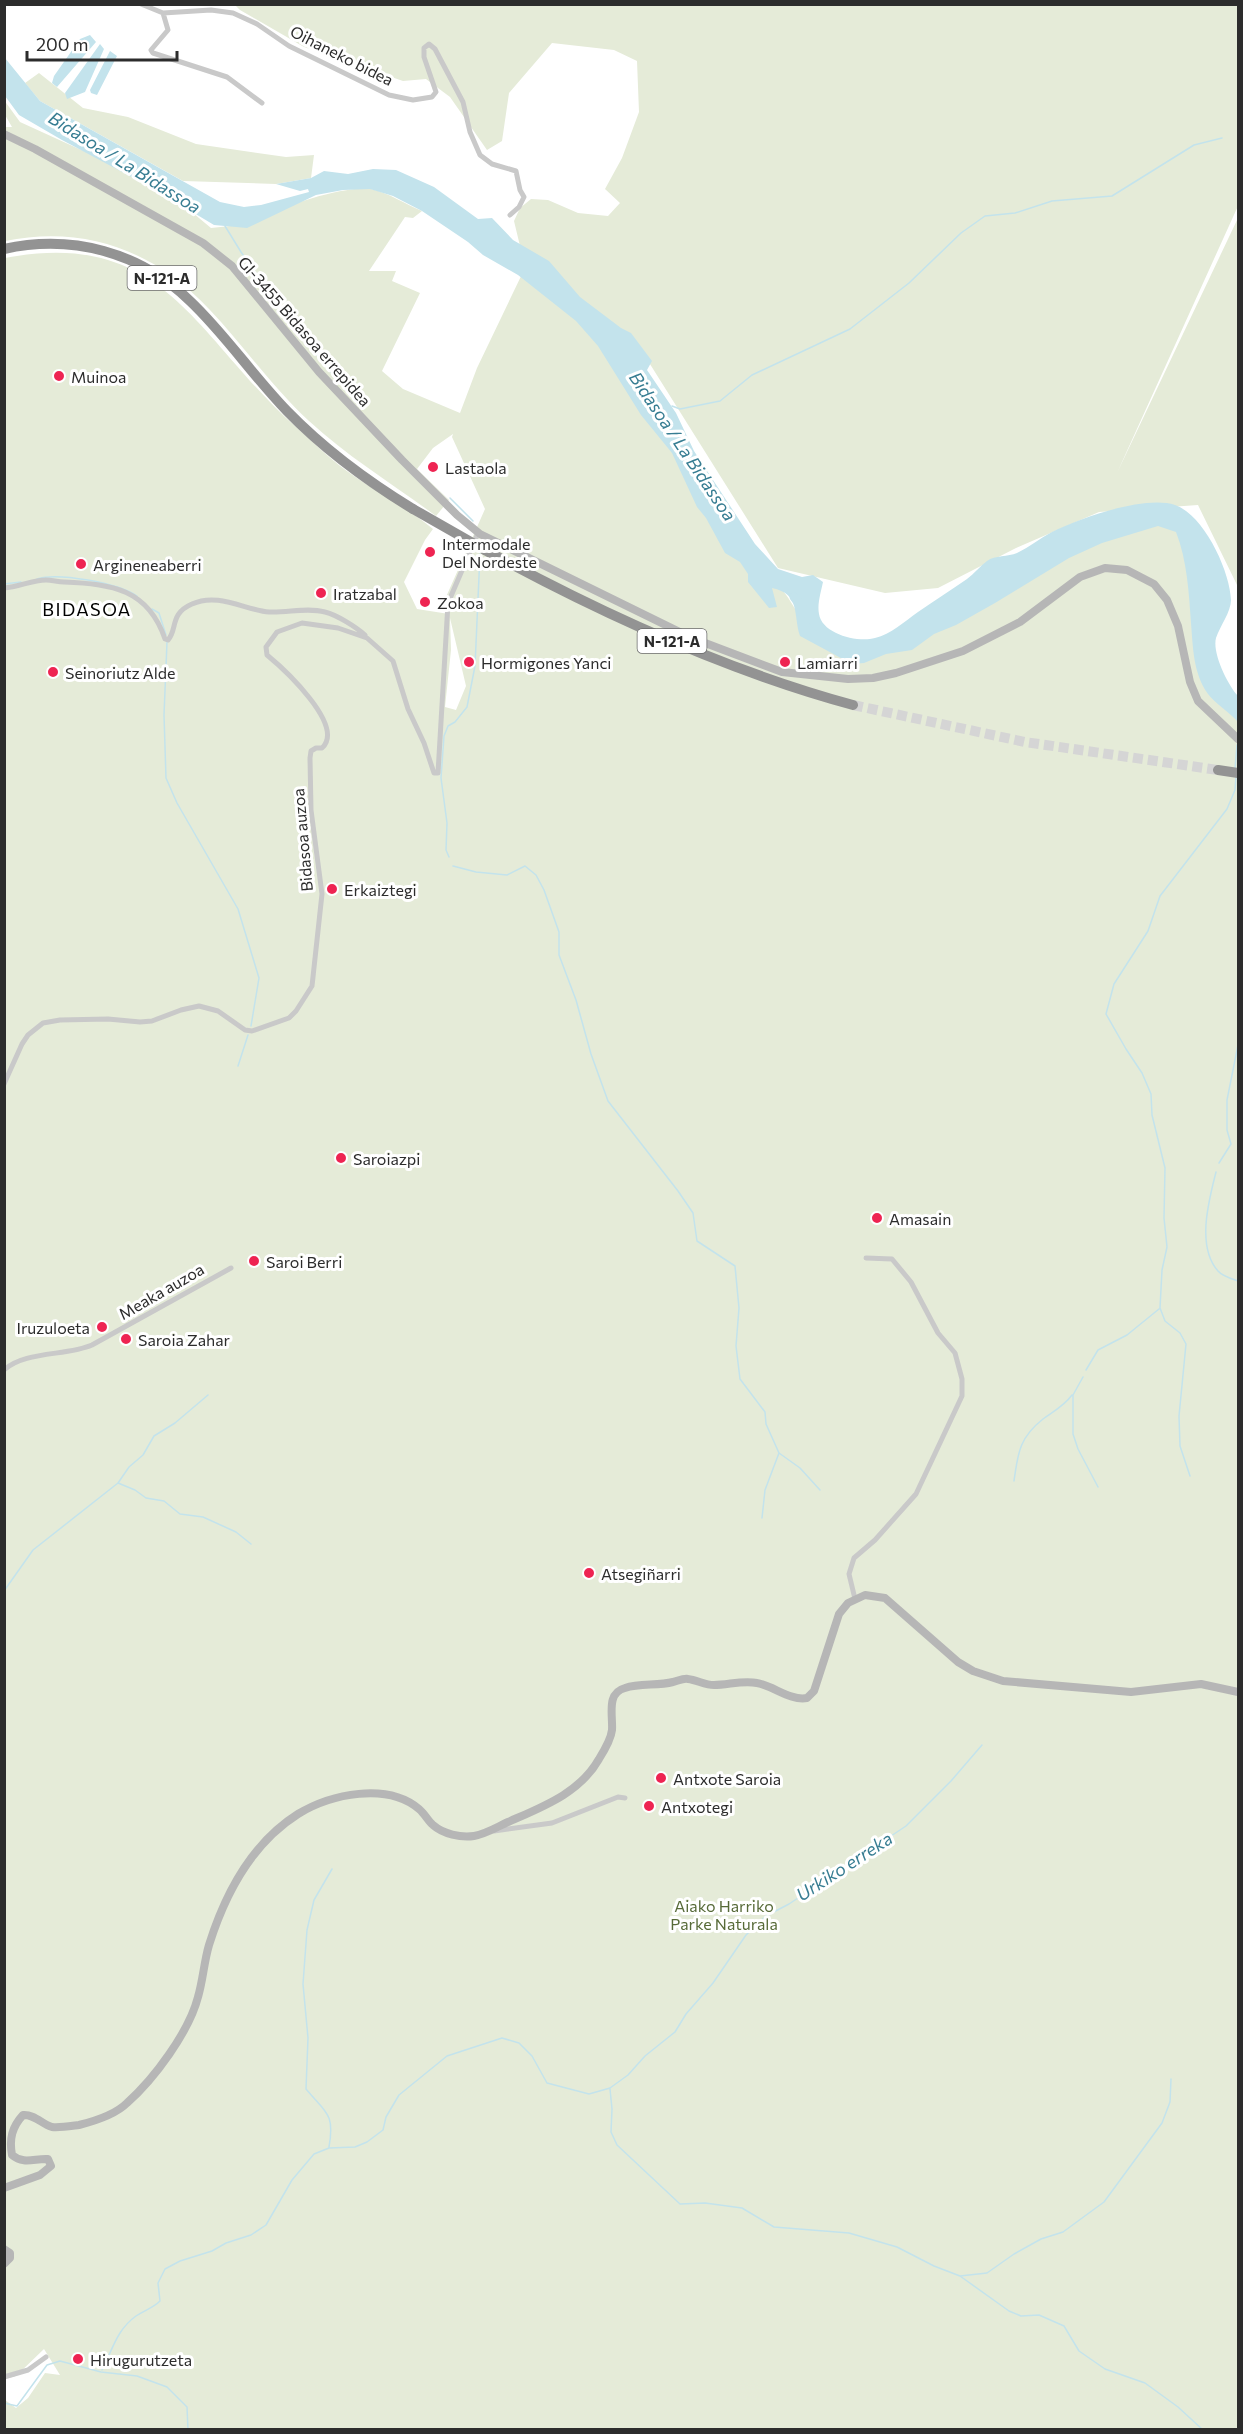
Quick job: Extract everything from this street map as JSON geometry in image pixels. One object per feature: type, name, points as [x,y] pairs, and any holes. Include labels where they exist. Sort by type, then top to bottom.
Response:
[{"type":"highway","name":"N-121-A","points":[[4,249],[39,244],[80,245],[115,254],[155,273],[196,307],[267,390],[311,434],[364,477],[413,509],[484,550],[591,605],[690,649],[772,681],[853,705]]},
{"type":"street","name":"Oihaneko bidea","points":[[141,4],[164,13],[211,10],[233,13],[257,24],[289,46],[361,82],[389,95],[413,100],[432,97],[436,92],[424,57],[424,48],[429,44],[435,49],[463,102],[470,132],[480,155],[492,164],[516,171],[524,197],[519,207],[510,215]]},
{"type":"street","points":[[164,13],[168,30],[153,46],[151,50],[153,53],[227,76],[262,103]]},
{"type":"street","name":"GI-3455 Bidasoa errepidea","points":[[4,134],[203,243],[232,266],[319,372],[402,460],[478,533],[692,638],[782,672],[848,679],[873,678],[897,673],[963,651],[1020,622],[1080,577],[1105,568],[1127,570],[1137,573],[1154,584],[1167,600],[1178,626],[1190,682],[1198,701],[1239,740]]},
{"type":"street","name":"Bidasoa auzoa","points":[[4,588],[46,580],[116,587],[136,597],[149,609],[158,621],[165,639],[168,640],[171,638],[173,621],[181,612],[192,604],[206,601],[235,603],[260,611],[314,610],[327,612],[362,633],[393,662],[408,709],[424,743],[431,769],[434,773],[438,773],[448,603],[478,533]]},
{"type":"street","name":"Bidasoa auzoa","points":[[4,1084],[22,1044],[33,1030],[43,1023],[60,1020],[108,1019],[152,1021],[199,1006],[218,1011],[245,1030],[252,1031],[289,1018],[296,1011],[312,986],[322,894],[312,820],[310,758],[311,751],[322,748],[328,743],[329,731],[316,705],[284,669],[267,655],[266,647],[277,632],[302,623],[338,628],[367,638]]},
{"type":"street","points":[[855,1599],[849,1574],[854,1558],[875,1540],[916,1494],[962,1396],[962,1379],[955,1353],[938,1333],[911,1282],[892,1259],[866,1258]]},
{"type":"street","name":"Meaka auzoa","points":[[4,1370],[21,1360],[80,1350],[92,1345],[231,1268]]},
{"type":"street","points":[[4,2188],[40,2175],[51,2166],[48,2158],[26,2161],[18,2160],[12,2155],[11,2138],[15,2124],[23,2115],[31,2115],[54,2128],[79,2125],[104,2117],[126,2105],[148,2080],[186,2027],[198,1999],[210,1944],[237,1880],[260,1848],[298,1814],[322,1803],[353,1795],[373,1793],[395,1795],[419,1809],[433,1825],[447,1833],[462,1837],[475,1836],[557,1800],[585,1778],[598,1760],[612,1732],[613,1698],[623,1688],[666,1684],[686,1678],[712,1685],[757,1683],[796,1698],[807,1698],[814,1691],[839,1614],[855,1599],[865,1595],[885,1598],[958,1662],[973,1671],[1003,1681],[1131,1692],[1201,1684],[1239,1692]]},
{"type":"street","points":[[488,1831],[552,1823],[618,1797],[625,1798]]},
{"type":"street","points":[[4,2248],[10,2253],[10,2258],[4,2265]]},
{"type":"street","points":[[4,2377],[28,2370],[46,2357]]},
{"type":"green space","points":[[235,5],[1238,5],[1238,206],[1117,473],[1238,218],[1238,587],[1198,505],[1099,512],[1016,548],[938,588],[885,593],[778,568],[638,345],[582,303],[520,246],[514,221],[520,208],[531,199],[548,200],[578,213],[608,216],[620,203],[605,189],[622,158],[639,112],[637,61],[614,50],[552,43],[509,93],[502,141],[487,150],[450,97],[426,79],[403,81],[304,47]]},
{"type":"green space","points":[[39,73],[83,108],[128,117],[196,144],[286,157],[314,155],[311,178],[276,184],[183,181],[40,101],[25,83]]},
{"type":"green space","name":"Aiako Harriko Parke Naturala","points":[[4,100],[20,122],[101,159],[148,185],[193,213],[211,228],[230,226],[301,201],[357,189],[378,191],[422,211],[413,218],[405,217],[369,271],[396,271],[392,281],[420,293],[382,371],[403,389],[460,413],[477,368],[524,270],[563,291],[787,596],[806,626],[813,634],[829,641],[863,651],[1062,544],[1175,518],[1206,649],[1238,704],[1238,2429],[5,2429],[5,2400],[16,2408],[28,2398],[45,2373],[60,2375],[44,2349],[16,2376],[5,2379],[5,258],[59,253],[104,259],[141,274],[173,297],[261,392],[324,452],[346,471],[433,529],[404,582],[417,609],[449,614],[446,597],[485,509],[452,437],[453,434],[433,448],[417,469],[449,500],[436,516],[355,459],[309,421],[188,288],[141,257],[90,240],[34,237],[5,241],[5,127],[12,127],[5,115]],"holes":[[[450,618],[466,686],[456,710],[445,707],[451,650]]]},
{"type":"water","points":[[90,35],[96,42],[57,87],[52,83],[54,76],[80,39]]},
{"type":"water","points":[[100,44],[104,49],[85,92],[67,99],[65,93]]},
{"type":"water","points":[[110,51],[117,56],[97,95],[91,93],[90,90]]},
{"type":"water","points":[[5,58],[40,101],[220,202],[244,207],[261,205],[309,192],[308,189],[300,191],[276,184],[311,178],[324,171],[348,174],[373,169],[396,170],[434,187],[478,219],[492,218],[513,240],[549,261],[580,297],[631,333],[652,361],[647,370],[676,413],[694,451],[755,544],[778,569],[802,577],[813,575],[823,582],[819,614],[827,627],[834,632],[860,639],[875,638],[886,634],[967,579],[990,559],[1017,553],[1052,532],[1079,520],[1130,505],[1162,503],[1175,505],[1196,520],[1205,532],[1214,545],[1226,574],[1231,605],[1215,644],[1222,668],[1238,696],[1238,722],[1208,694],[1199,677],[1193,650],[1185,565],[1176,532],[1158,526],[1102,543],[1069,558],[956,625],[934,634],[912,650],[886,654],[864,663],[852,664],[800,636],[794,606],[788,595],[772,588],[777,607],[769,608],[748,582],[748,574],[740,562],[725,553],[706,518],[697,507],[672,453],[641,415],[598,346],[576,321],[518,275],[483,255],[422,211],[393,196],[370,189],[343,190],[316,195],[247,228],[214,225],[154,189],[19,115],[5,96]]},
{"type":"waterway","points":[[672,406],[680,409],[720,401],[752,375],[850,329],[909,283],[961,233],[985,216],[1015,213],[1052,201],[1112,196],[1194,145],[1222,138]]},
{"type":"waterway","points":[[225,226],[289,321],[345,389]]},
{"type":"waterway","points":[[450,498],[473,521]]},
{"type":"waterway","points":[[449,857],[446,850],[447,823],[441,778],[444,736],[448,726],[455,722],[467,707],[475,666],[480,554]]},
{"type":"waterway","points":[[37,579],[59,577],[88,580],[116,587],[137,596]]},
{"type":"waterway","points":[[4,584],[21,582]]},
{"type":"waterway","name":"Bidasoa / La Bidassoa","points":[[794,597],[817,626]]},
{"type":"waterway","points":[[152,609],[159,613],[166,635]]},
{"type":"waterway","points":[[167,642],[164,715],[166,778],[177,803],[238,909],[259,978],[251,1026]]},
{"type":"waterway","points":[[1235,769],[1237,745]]},
{"type":"waterway","points":[[1190,1476],[1180,1446],[1179,1416],[1186,1344],[1180,1333],[1165,1321],[1160,1308],[1162,1270],[1167,1247],[1164,1218],[1165,1168],[1152,1115],[1151,1094],[1142,1073],[1106,1014],[1114,984],[1148,931],[1160,896],[1227,809],[1235,790],[1236,777]]},
{"type":"waterway","points":[[453,866],[476,872],[507,875],[525,866],[536,875],[544,890],[559,932],[559,955],[608,1101],[693,1213],[697,1241],[735,1266],[739,1308],[736,1346],[740,1379],[765,1412],[766,1424],[779,1453],[765,1490],[762,1518]]},
{"type":"waterway","points":[[238,1066],[248,1035]]},
{"type":"waterway","points":[[1219,1163],[1231,1144],[1227,1130],[1227,1100],[1238,1045]]},
{"type":"waterway","points":[[1216,1172],[1206,1223],[1207,1249],[1218,1271],[1238,1281]]},
{"type":"waterway","points":[[1086,1370],[1098,1350],[1127,1335],[1159,1309]]},
{"type":"waterway","points":[[1083,1377],[1073,1395],[1073,1434],[1078,1449],[1098,1487]]},
{"type":"waterway","points":[[118,1483],[129,1467],[143,1455],[154,1436],[175,1423],[208,1395]]},
{"type":"waterway","points":[[1014,1481],[1024,1440],[1035,1426],[1072,1395]]},
{"type":"waterway","points":[[779,1453],[800,1468],[820,1490]]},
{"type":"waterway","points":[[4,1591],[33,1550],[118,1483],[135,1490],[146,1498],[164,1501],[180,1514],[203,1517],[236,1532],[251,1544]]},
{"type":"waterway","name":"Urkiko erreka","points":[[109,2355],[127,2324],[160,2301],[158,2283],[165,2269],[180,2261],[251,2235],[266,2225],[292,2180],[314,2154],[329,2148],[355,2147],[367,2142],[383,2130],[386,2117],[399,2095],[447,2056],[502,2038],[519,2043],[532,2056],[547,2083],[589,2094],[610,2088],[628,2075],[645,2056],[675,2032],[746,1935],[766,1916],[789,1904],[906,1826],[951,1781],[982,1745]]},
{"type":"waterway","points":[[329,2147],[330,2120],[324,2109],[306,2089],[308,2038],[303,1984],[307,1930],[314,1900],[332,1869]]},
{"type":"waterway","points":[[960,2276],[987,2273],[1041,2239],[1063,2232],[1104,2202],[1162,2123],[1170,2102],[1171,2079]]},
{"type":"waterway","points":[[610,2089],[611,2132],[617,2145],[680,2204],[705,2203],[742,2208],[774,2227],[849,2233],[897,2247],[960,2276],[1009,2311],[1021,2316],[1039,2315],[1064,2326],[1079,2351],[1105,2369],[1145,2383],[1178,2407],[1203,2430]]},
{"type":"waterway","points":[[102,2370],[107,2360]]},
{"type":"waterway","points":[[4,2403],[17,2406],[47,2365],[60,2361],[101,2372],[137,2376],[167,2387],[187,2407],[188,2430]]},
{"type":"tunnel","points":[[853,705],[1025,742],[1218,770]]},
{"type":"place","name":"Muinoa","points":[[59,376]]},
{"type":"place","name":"Lastaola","points":[[433,467]]},
{"type":"place","name":"Intermodale Del Nordeste","points":[[430,552]]},
{"type":"place","name":"Argineneaberri","points":[[81,564]]},
{"type":"place","name":"Iratzabal","points":[[321,593]]},
{"type":"place","name":"Zokoa","points":[[425,602]]},
{"type":"place","name":"Hormigones Yanci","points":[[469,662]]},
{"type":"place","name":"Lamiarri","points":[[785,662]]},
{"type":"place","name":"Seinoriutz Alde","points":[[53,672]]},
{"type":"place","name":"Erkaiztegi","points":[[332,889]]},
{"type":"place","name":"Saroiazpi","points":[[341,1158]]},
{"type":"place","name":"Amasain","points":[[877,1218]]},
{"type":"place","name":"Saroi Berri","points":[[254,1261]]},
{"type":"place","name":"Iruzuloeta","points":[[102,1327]]},
{"type":"place","name":"Saroia Zahar","points":[[126,1339]]},
{"type":"place","name":"Atsegiñarri","points":[[589,1573]]},
{"type":"place","name":"Antxote Saroia","points":[[661,1778]]},
{"type":"place","name":"Antxotegi","points":[[649,1806]]},
{"type":"place","name":"Hirugurutzeta","points":[[78,2359]]},
{"type":"district","name":"BIDASOA","points":[[87,609]]}]
